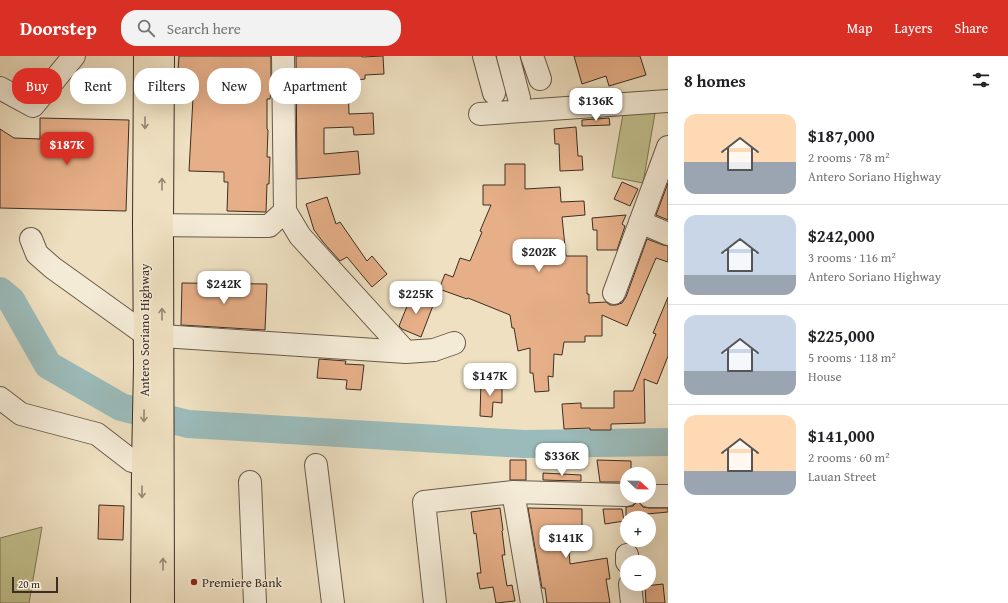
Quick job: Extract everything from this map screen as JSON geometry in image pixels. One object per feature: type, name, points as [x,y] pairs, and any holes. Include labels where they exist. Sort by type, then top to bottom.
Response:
[{"type":"main road","name":"Antero Soriano Highway","points":[[142,603],[152,465],[154,366],[153,226],[145,56]]},
{"type":"main road","name":"Antero Soriano Highway","points":[[153,226],[163,56]]},
{"type":"main road","name":"Antero Soriano Highway","points":[[152,465],[163,603]]},
{"type":"street","points":[[0,88],[33,106],[74,56]]},
{"type":"street","points":[[283,56],[285,211],[300,236],[406,352]]},
{"type":"street","points":[[484,56],[494,93]]},
{"type":"street","points":[[508,56],[519,98]]},
{"type":"street","points":[[532,56],[540,79]]},
{"type":"street","points":[[480,114],[668,101]]},
{"type":"street","points":[[614,293],[668,147]]},
{"type":"street","points":[[153,226],[269,226],[285,211]]},
{"type":"street","points":[[640,222],[668,234]]},
{"type":"street","points":[[31,239],[37,254],[53,268],[154,335],[406,352],[434,350],[454,342]]},
{"type":"street","points":[[0,398],[21,414],[97,434],[132,461],[152,465]]},
{"type":"street","points":[[316,466],[333,603]]},
{"type":"street","points":[[250,482],[255,603]]},
{"type":"street","points":[[513,492],[532,603]]},
{"type":"street","points":[[435,603],[424,502],[513,492],[620,495]]},
{"type":"street","points":[[656,496],[668,496]]},
{"type":"street","points":[[631,591],[632,603]]},
{"type":"shaded area","points":[[624,108],[655,113],[643,183],[612,177]]},
{"type":"shaded area","points":[[42,527],[29,603],[0,603],[0,538]]},
{"type":"building","points":[[179,56],[271,56],[271,68],[269,68],[269,99],[267,99],[267,157],[270,157],[266,212],[227,211],[228,182],[224,182],[224,172],[189,171],[193,104],[199,104],[199,68],[178,68]]},
{"type":"building","points":[[296,56],[383,56],[384,74],[365,75],[365,79],[361,79],[361,68],[296,68]]},
{"type":"building","points":[[574,56],[640,56],[646,75],[609,86],[606,76],[582,84]]},
{"type":"building","points":[[296,104],[349,104],[349,114],[373,113],[374,134],[354,135],[353,127],[324,128],[324,154],[358,151],[360,174],[297,179]]},
{"type":"building","points":[[40,118],[129,120],[126,211],[0,208],[0,129],[14,138],[40,139]]},
{"type":"building","points":[[609,118],[610,125],[582,126],[582,120]]},
{"type":"building","points":[[576,127],[578,156],[582,156],[583,170],[560,171],[559,144],[555,144],[554,129]]},
{"type":"building","points":[[505,164],[525,164],[525,189],[560,187],[561,202],[584,201],[585,215],[562,217],[566,256],[587,256],[587,294],[589,294],[589,303],[606,302],[610,305],[616,305],[622,303],[626,297],[647,239],[668,246],[668,262],[656,258],[627,326],[602,315],[602,336],[585,336],[585,342],[564,342],[562,355],[554,354],[553,377],[548,376],[549,391],[535,392],[533,373],[530,373],[530,348],[518,351],[510,315],[468,298],[467,299],[439,289],[445,274],[453,277],[460,258],[470,261],[491,205],[483,205],[483,185],[505,185]]},
{"type":"building","points":[[622,182],[638,189],[630,206],[614,199]]},
{"type":"building","points":[[668,183],[668,220],[656,215]]},
{"type":"building","points":[[327,197],[336,224],[340,222],[367,261],[372,256],[387,274],[372,287],[347,257],[340,261],[314,230],[306,204]]},
{"type":"building","points":[[626,215],[622,224],[625,226],[617,250],[597,250],[597,230],[593,230],[592,218]]},
{"type":"building","points":[[182,283],[267,284],[265,330],[181,325]]},
{"type":"building","points":[[412,294],[434,303],[421,337],[402,329],[399,326]]},
{"type":"building","points":[[668,297],[668,356],[657,384],[644,379],[645,423],[611,424],[611,430],[590,430],[590,428],[564,429],[562,404],[581,403],[581,408],[614,408],[614,391],[633,391],[656,334],[653,333]]},
{"type":"building","points":[[319,359],[346,361],[345,364],[364,365],[361,390],[346,389],[347,380],[317,378]]},
{"type":"building","points":[[481,381],[502,382],[502,403],[493,402],[492,417],[480,416]]},
{"type":"building","points":[[510,460],[526,460],[526,480],[510,480]]},
{"type":"building","points":[[597,460],[631,461],[631,467],[620,467],[620,482],[600,482]]},
{"type":"building","points":[[543,473],[581,475],[581,481],[543,480]]},
{"type":"building","points":[[636,503],[640,503],[643,507],[668,508],[668,512],[656,513],[656,511],[626,511],[626,507],[633,506]]},
{"type":"building","points":[[99,505],[124,506],[123,540],[98,539]]},
{"type":"building","points":[[500,508],[505,555],[502,555],[507,586],[512,585],[515,601],[496,603],[493,587],[480,589],[477,573],[481,573],[476,533],[474,534],[471,512]]},
{"type":"building","points":[[528,508],[582,509],[582,536],[568,537],[570,564],[607,558],[610,579],[606,579],[610,603],[547,603],[545,588],[542,588]]},
{"type":"building","points":[[603,509],[622,509],[622,511],[620,511],[620,522],[605,524]]},
{"type":"building","points":[[663,584],[665,603],[646,603],[645,591],[656,591],[656,585]]},
{"type":"waterway","points":[[0,291],[11,300],[48,365],[121,407],[188,424],[524,444],[668,442]]},
{"type":"place","name":"Premiere Bank","points":[[194,582]]}]
